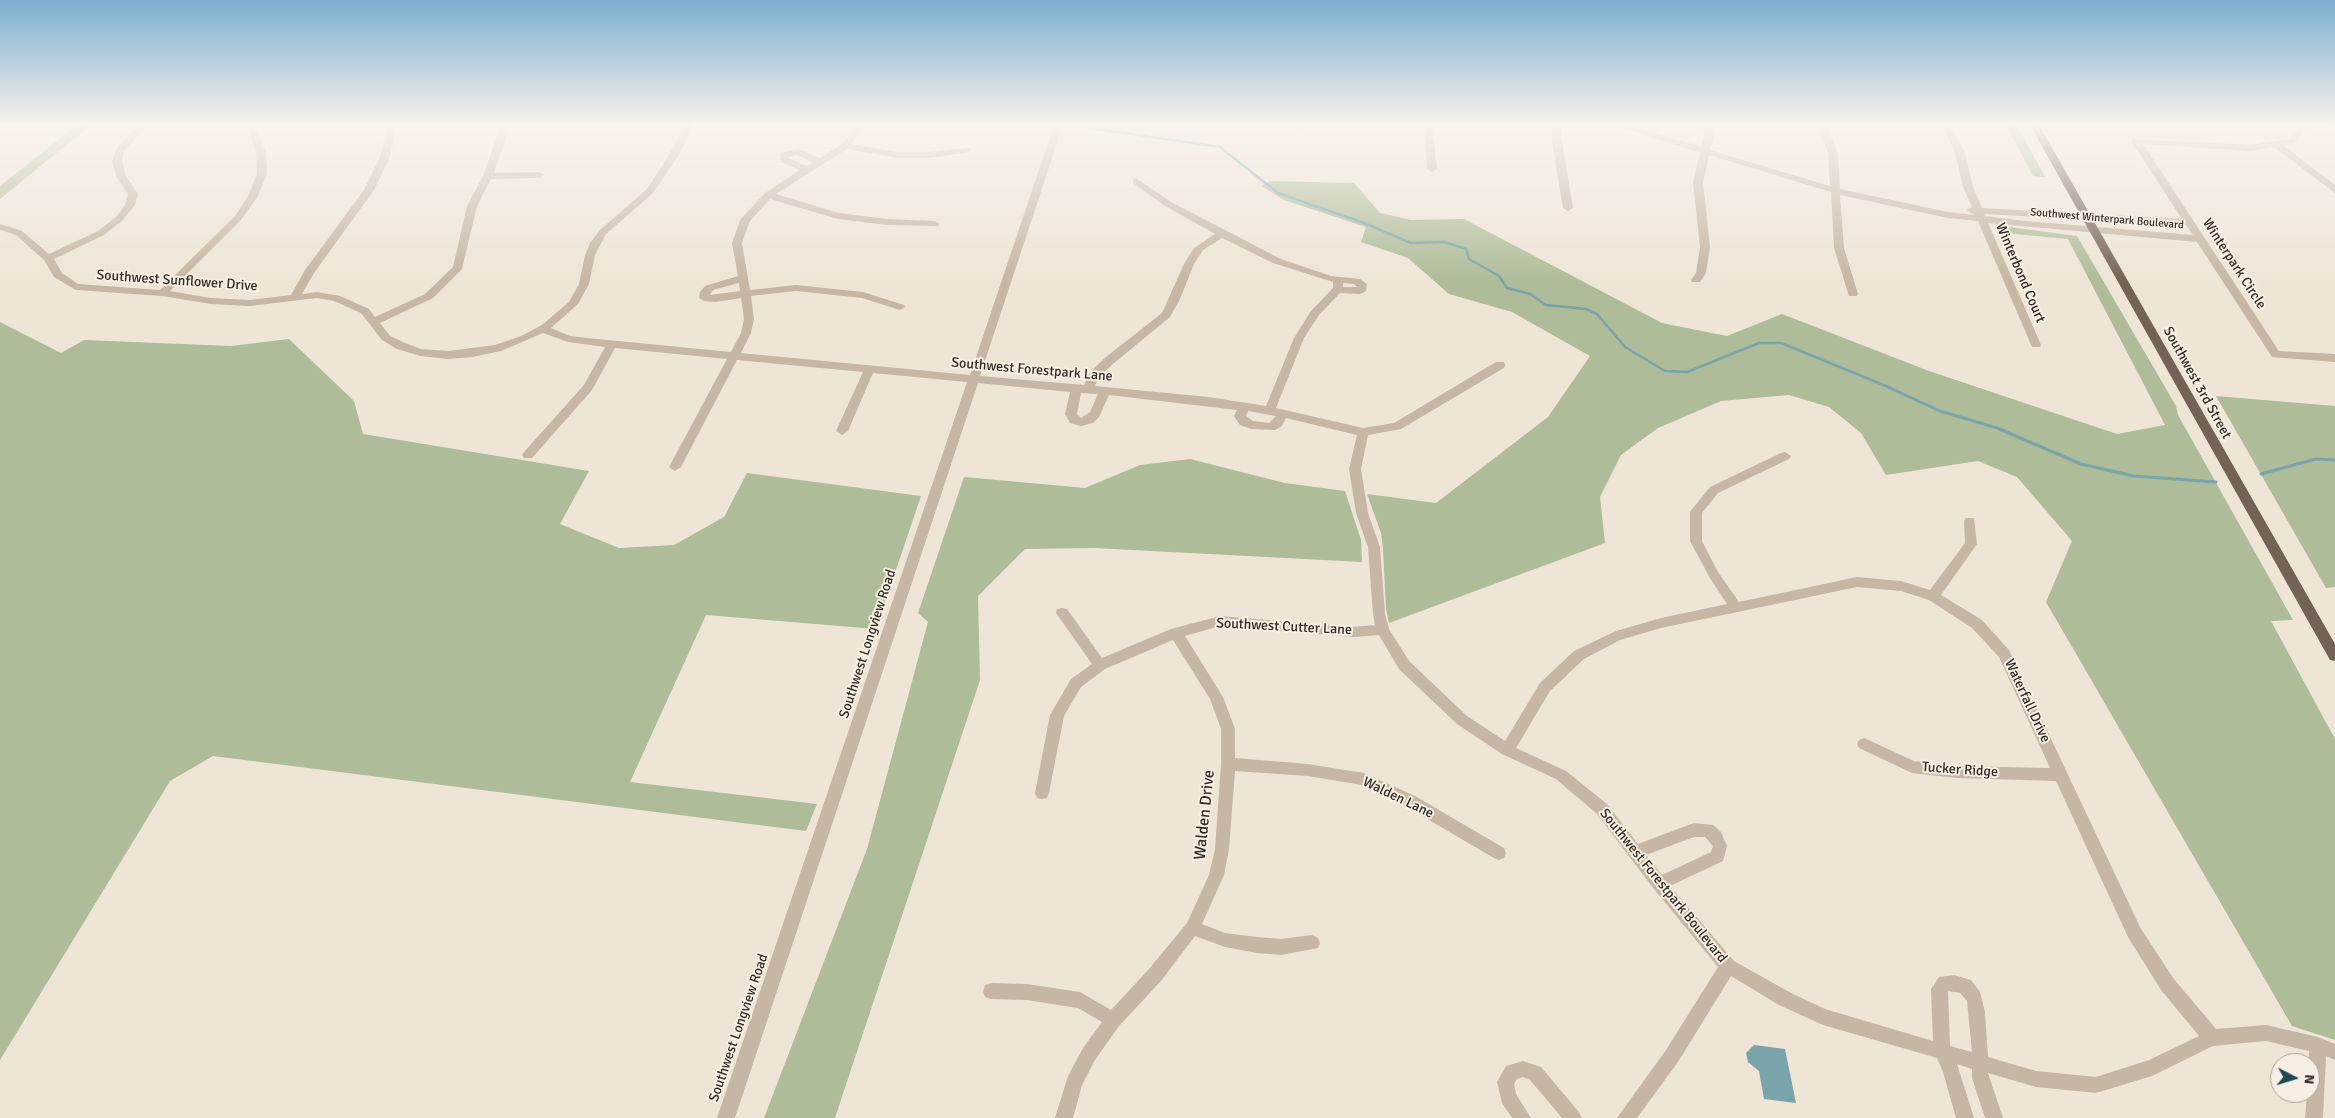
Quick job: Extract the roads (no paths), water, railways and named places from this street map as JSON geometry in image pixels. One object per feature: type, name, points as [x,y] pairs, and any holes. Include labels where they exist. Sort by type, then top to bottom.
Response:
[{"type":"main road","name":"Southwest 3rd Street","points":[[2064,177],[2335,656]]},
{"type":"street","points":[[48,258],[101,234],[120,218],[130,205],[133,194],[122,177]]},
{"type":"street","points":[[162,293],[238,218],[253,196],[261,177]]},
{"type":"street","points":[[294,298],[308,272],[369,190],[375,177]]},
{"type":"street","points":[[373,322],[429,296],[451,276],[458,267],[472,206],[487,177]]},
{"type":"street","name":"Southwest Sunflower Drive","points":[[0,227],[19,234],[48,258],[58,275],[76,287],[162,293],[211,301],[250,303],[317,295],[336,298],[366,311],[386,338],[401,346],[420,352],[448,354],[497,348],[544,328],[573,304],[584,284],[590,255],[595,242],[603,232],[650,191],[659,177]]},
{"type":"street","points":[[675,467],[743,341],[749,324],[746,294],[738,253],[740,231],[753,210],[768,196],[796,177]]},
{"type":"street","name":"Southwest Longview Road","points":[[726,1118],[1041,177]]},
{"type":"street","points":[[1563,177],[1568,208]]},
{"type":"street","points":[[1696,280],[1701,274],[1705,247],[1698,182],[1699,177]]},
{"type":"street","name":"Southwest Winterpark Boulevard","points":[[1790,177],[1837,191],[1948,215],[2085,215],[2190,222]]},
{"type":"street","points":[[1836,177],[1839,248],[1853,294]]},
{"type":"street","name":"Winterbond Court","points":[[1965,177],[2036,345]]},
{"type":"street","name":"Winterpark Circle","points":[[2160,177],[2276,354],[2335,358]]},
{"type":"street","points":[[2318,177],[2335,190]]},
{"type":"street","points":[[1136,181],[1168,204],[1277,261],[1338,282],[1338,289],[1315,313],[1299,338],[1270,410]]},
{"type":"street","points":[[768,196],[838,216],[887,222],[935,224]]},
{"type":"street","name":"Southwest Winterpark Boulevard","points":[[1980,215],[2093,229],[2202,239]]},
{"type":"street","points":[[1105,392],[1096,414],[1089,420],[1081,422],[1074,420],[1071,414],[1082,390],[1110,360],[1166,315],[1175,300],[1189,264],[1199,248],[1223,233]]},
{"type":"street","points":[[743,278],[709,288],[705,292],[704,298],[716,299],[781,288],[796,288],[863,295],[900,307]]},
{"type":"street","points":[[1330,278],[1356,281],[1362,284],[1362,289],[1356,292],[1338,289]]},
{"type":"street","name":"Southwest Forestpark Lane","points":[[544,328],[568,338],[612,344],[1244,406],[1282,412],[1363,432],[1397,426],[1500,365]]},
{"type":"street","points":[[528,455],[588,387],[612,344]]},
{"type":"street","points":[[842,431],[869,370]]},
{"type":"street","points":[[1244,406],[1240,416],[1244,422],[1251,426],[1271,427],[1278,423],[1282,412]]},
{"type":"street","name":"Southwest Forestpark Boulevard","points":[[1363,432],[1355,469],[1362,513],[1374,547],[1379,614],[1383,630],[1404,665],[1462,720],[1507,750],[1561,775],[1602,809],[1659,884],[1728,966],[1784,999],[1823,1017],[2036,1079],[2096,1084],[2152,1068],[2212,1038]]},
{"type":"street","points":[[1736,607],[1714,575],[1696,541],[1696,512],[1714,490],[1785,456]]},
{"type":"street","points":[[1933,596],[1971,544],[1970,521]]},
{"type":"street","name":"Waterfall Drive","points":[[1507,750],[1546,687],[1579,655],[1616,636],[1661,623],[1857,582],[1901,586],[1933,596],[1977,624],[2004,654],[2134,932],[2167,984],[2212,1038]]},
{"type":"street","points":[[1062,613],[1100,665]]},
{"type":"street","name":"Southwest Cutter Lane","points":[[1042,793],[1057,715],[1076,683],[1100,665],[1176,633],[1220,621],[1353,632],[1383,630]]},
{"type":"street","name":"Walden Drive","points":[[1064,1118],[1074,1082],[1089,1054],[1113,1020],[1155,975],[1192,928],[1216,875],[1222,849],[1228,764],[1228,729],[1216,697],[1176,633]]},
{"type":"street","name":"Tucker Ridge","points":[[1864,744],[1912,767],[1957,772],[2061,775]]},
{"type":"street","name":"Walden Lane","points":[[1228,764],[1308,770],[1364,778],[1410,801],[1499,853]]},
{"type":"street","points":[[1635,852],[1694,830],[1708,830],[1716,838],[1720,846],[1718,856],[1659,884]]},
{"type":"street","points":[[1192,928],[1225,940],[1257,945],[1281,946],[1312,943]]},
{"type":"street","points":[[1626,1118],[1672,1056],[1728,966]]},
{"type":"street","points":[[1965,1118],[1952,1070],[1942,1051],[1939,989],[1945,983],[1954,982],[1965,986],[1974,998],[1982,1062],[1980,1078],[1994,1118]]},
{"type":"street","points":[[990,991],[1042,994],[1080,1000],[1113,1020]]},
{"type":"street","points":[[2212,1038],[2266,1033],[2318,1045],[2335,1052]]},
{"type":"street","points":[[2314,1118],[2318,1045]]},
{"type":"street","points":[[1522,1118],[1508,1097],[1505,1082],[1512,1072],[1523,1069],[1535,1073],[1573,1118]]},
{"type":"water","points":[[1754,1045],[1785,1049],[1796,1103],[1764,1099],[1759,1071],[1748,1062],[1746,1053]]},
{"type":"waterway","points":[[1258,177],[1278,193],[1364,223],[1411,243],[1444,242],[1466,249],[1469,259],[1499,276],[1507,288],[1530,294],[1546,305],[1586,309],[1597,314],[1625,347],[1665,371],[1687,372],[1759,343],[1781,343],[1891,388]]},
{"type":"waterway","points":[[1888,387],[1940,411],[1997,428],[2081,464],[2134,476],[2216,482]]},
{"type":"waterway","points":[[2261,474],[2316,459],[2335,460]]}]
